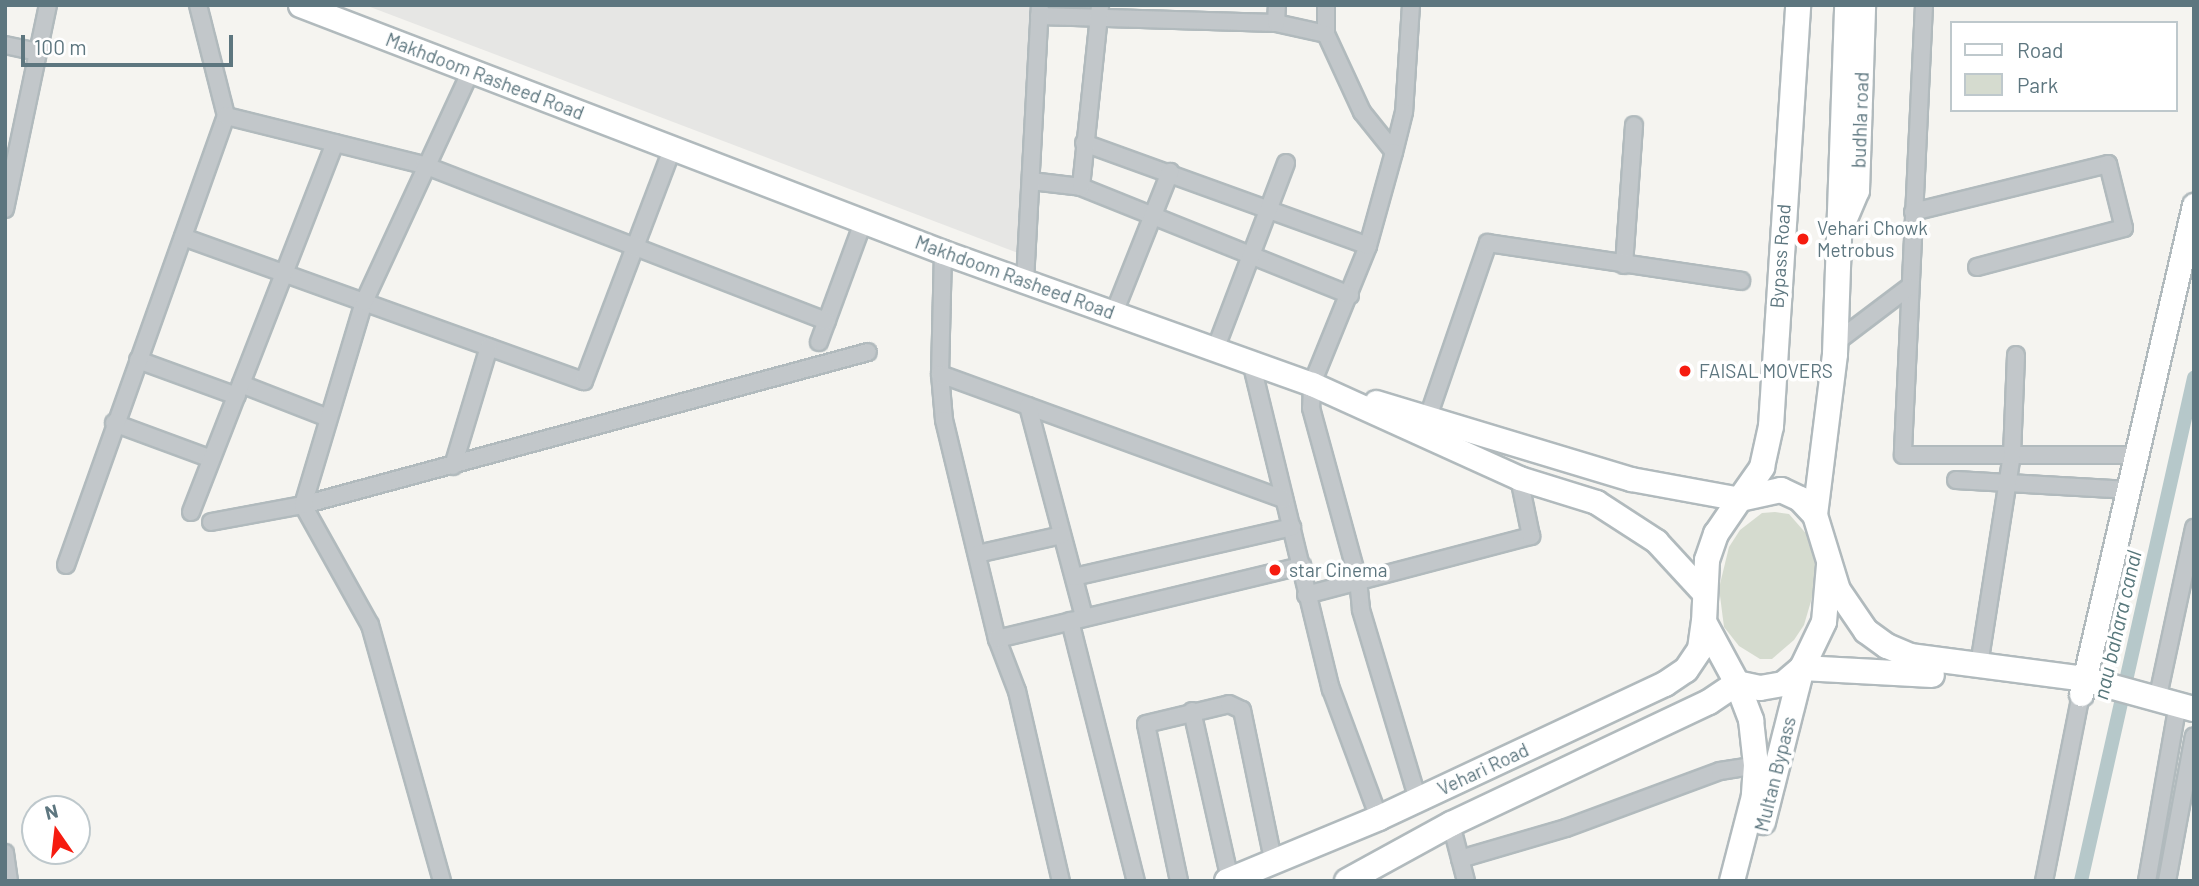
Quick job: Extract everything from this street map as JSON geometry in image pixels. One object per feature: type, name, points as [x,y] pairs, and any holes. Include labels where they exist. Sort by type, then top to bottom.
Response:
[{"type":"main road","name":"Makhdoom Rasheed Road","points":[[300,5],[943,252],[1312,384],[1519,478],[1596,502],[1627,519],[1656,541],[1703,592]]},
{"type":"main road","name":"Bypass Road","points":[[1740,499],[1762,467],[1771,426],[1798,5]]},
{"type":"main road","points":[[1847,5],[1835,343],[1815,515],[1829,565],[1851,613],[1887,646],[1910,656],[1979,665],[2171,708]]},
{"type":"main road","name":"budhla road","points":[[1840,230],[1857,190],[1863,5]]},
{"type":"main road","points":[[2090,688],[2130,490],[2194,205]]},
{"type":"main road","points":[[1312,384],[1632,479],[1740,499],[1781,491],[1800,499],[1815,515]]},
{"type":"main road","points":[[1732,881],[1754,796],[1756,765],[1751,720],[1737,683],[1704,622],[1703,592],[1716,534],[1740,499]]},
{"type":"main road","points":[[1737,683],[1760,688],[1783,684],[1802,668],[1824,622],[1829,565]]},
{"type":"main road","name":"Vehari Road","points":[[1229,880],[1274,865],[1379,818],[1665,684],[1686,670],[1700,649],[1704,622]]},
{"type":"main road","points":[[1802,668],[1883,669],[2090,688]]},
{"type":"main road","name":"Multan Bypass","points":[[1748,881],[1802,668]]},
{"type":"main road","name":"Vehari Road","points":[[1347,881],[1451,824],[1709,702],[1737,683]]},
{"type":"street","points":[[6,202],[48,5]]},
{"type":"street","points":[[66,565],[114,423],[226,116],[198,5]]},
{"type":"street","points":[[1220,22],[1221,5]]},
{"type":"street","points":[[1276,23],[1277,5]]},
{"type":"street","points":[[1326,5],[1326,34],[1362,112],[1394,152]]},
{"type":"street","points":[[1411,5],[1404,112],[1368,246],[1312,384],[1311,408],[1358,580],[1361,610],[1418,800]]},
{"type":"street","points":[[1924,5],[1903,455],[2138,455]]},
{"type":"street","points":[[1026,281],[1040,10],[1162,12],[1220,22],[1276,23],[1326,34]]},
{"type":"street","points":[[1081,187],[1099,12]]},
{"type":"street","points":[[5,45],[38,52]]},
{"type":"street","points":[[442,881],[370,625],[303,505],[363,302],[424,165],[471,70]]},
{"type":"street","points":[[226,116],[424,165],[827,321]]},
{"type":"street","points":[[5,121],[22,125]]},
{"type":"street","points":[[1624,265],[1634,125]]},
{"type":"street","points":[[191,512],[209,458],[286,274],[335,143]]},
{"type":"street","points":[[1084,143],[1368,246]]},
{"type":"street","points":[[183,237],[584,381],[632,247],[673,147]]},
{"type":"street","points":[[1215,350],[1286,163]]},
{"type":"street","points":[[1913,212],[2108,164],[2124,228],[1978,267]]},
{"type":"street","points":[[1114,313],[1155,219],[1170,172]]},
{"type":"street","points":[[1031,181],[1081,187],[1251,258],[1350,295]]},
{"type":"street","points":[[819,342],[864,220]]},
{"type":"street","points":[[1428,417],[1488,243],[1741,281]]},
{"type":"street","points":[[943,252],[940,374],[944,420],[998,639],[1017,691],[1060,881]]},
{"type":"street","points":[[1835,343],[1909,287]]},
{"type":"street","points":[[453,466],[489,347]]},
{"type":"street","points":[[211,522],[303,505],[868,352]]},
{"type":"street","points":[[1979,665],[2012,455],[2016,355]]},
{"type":"street","points":[[138,360],[328,418]]},
{"type":"street","points":[[1251,362],[1331,689],[1379,818]]},
{"type":"street","points":[[940,374],[1284,499]]},
{"type":"street","points":[[1028,406],[1074,577],[1077,619],[1136,881]]},
{"type":"street","points":[[114,423],[209,458]]},
{"type":"street","points":[[1306,595],[1531,536],[1519,478]]},
{"type":"street","points":[[1956,480],[2130,490]]},
{"type":"street","points":[[1074,577],[1292,527]]},
{"type":"street","points":[[2147,881],[2158,816],[2194,528]]},
{"type":"street","points":[[977,554],[1062,535]]},
{"type":"street","points":[[998,639],[1302,566]]},
{"type":"street","points":[[2044,881],[2090,688]]},
{"type":"street","points":[[1179,881],[1144,729],[1149,720],[1230,704],[1242,710],[1274,865]]},
{"type":"street","points":[[1192,711],[1229,880]]},
{"type":"street","points":[[2167,881],[2194,736]]},
{"type":"street","points":[[1460,859],[1566,828],[1720,771],[1756,765]]},
{"type":"street","points":[[2158,816],[2178,819]]},
{"type":"street","points":[[1451,824],[1466,881]]},
{"type":"street","points":[[5,853],[9,881]]},
{"type":"street","points":[[2151,855],[2171,859]]},
{"type":"shaded area","points":[[365,5],[1035,5],[1018,253]]},
{"type":"green space","points":[[1762,513],[1789,514],[1810,538],[1815,551],[1816,584],[1804,625],[1794,640],[1772,659],[1760,659],[1739,646],[1724,627],[1719,588],[1729,547],[1740,530]]},
{"type":"waterway","name":"nau bahara canal","points":[[2081,881],[2194,378]]},
{"type":"place","name":"Vehari Chowk Metrobus","points":[[1803,239]]},
{"type":"place","name":"FAISAL MOVERS","points":[[1685,371]]},
{"type":"place","name":"star Cinema","points":[[1275,570]]}]
